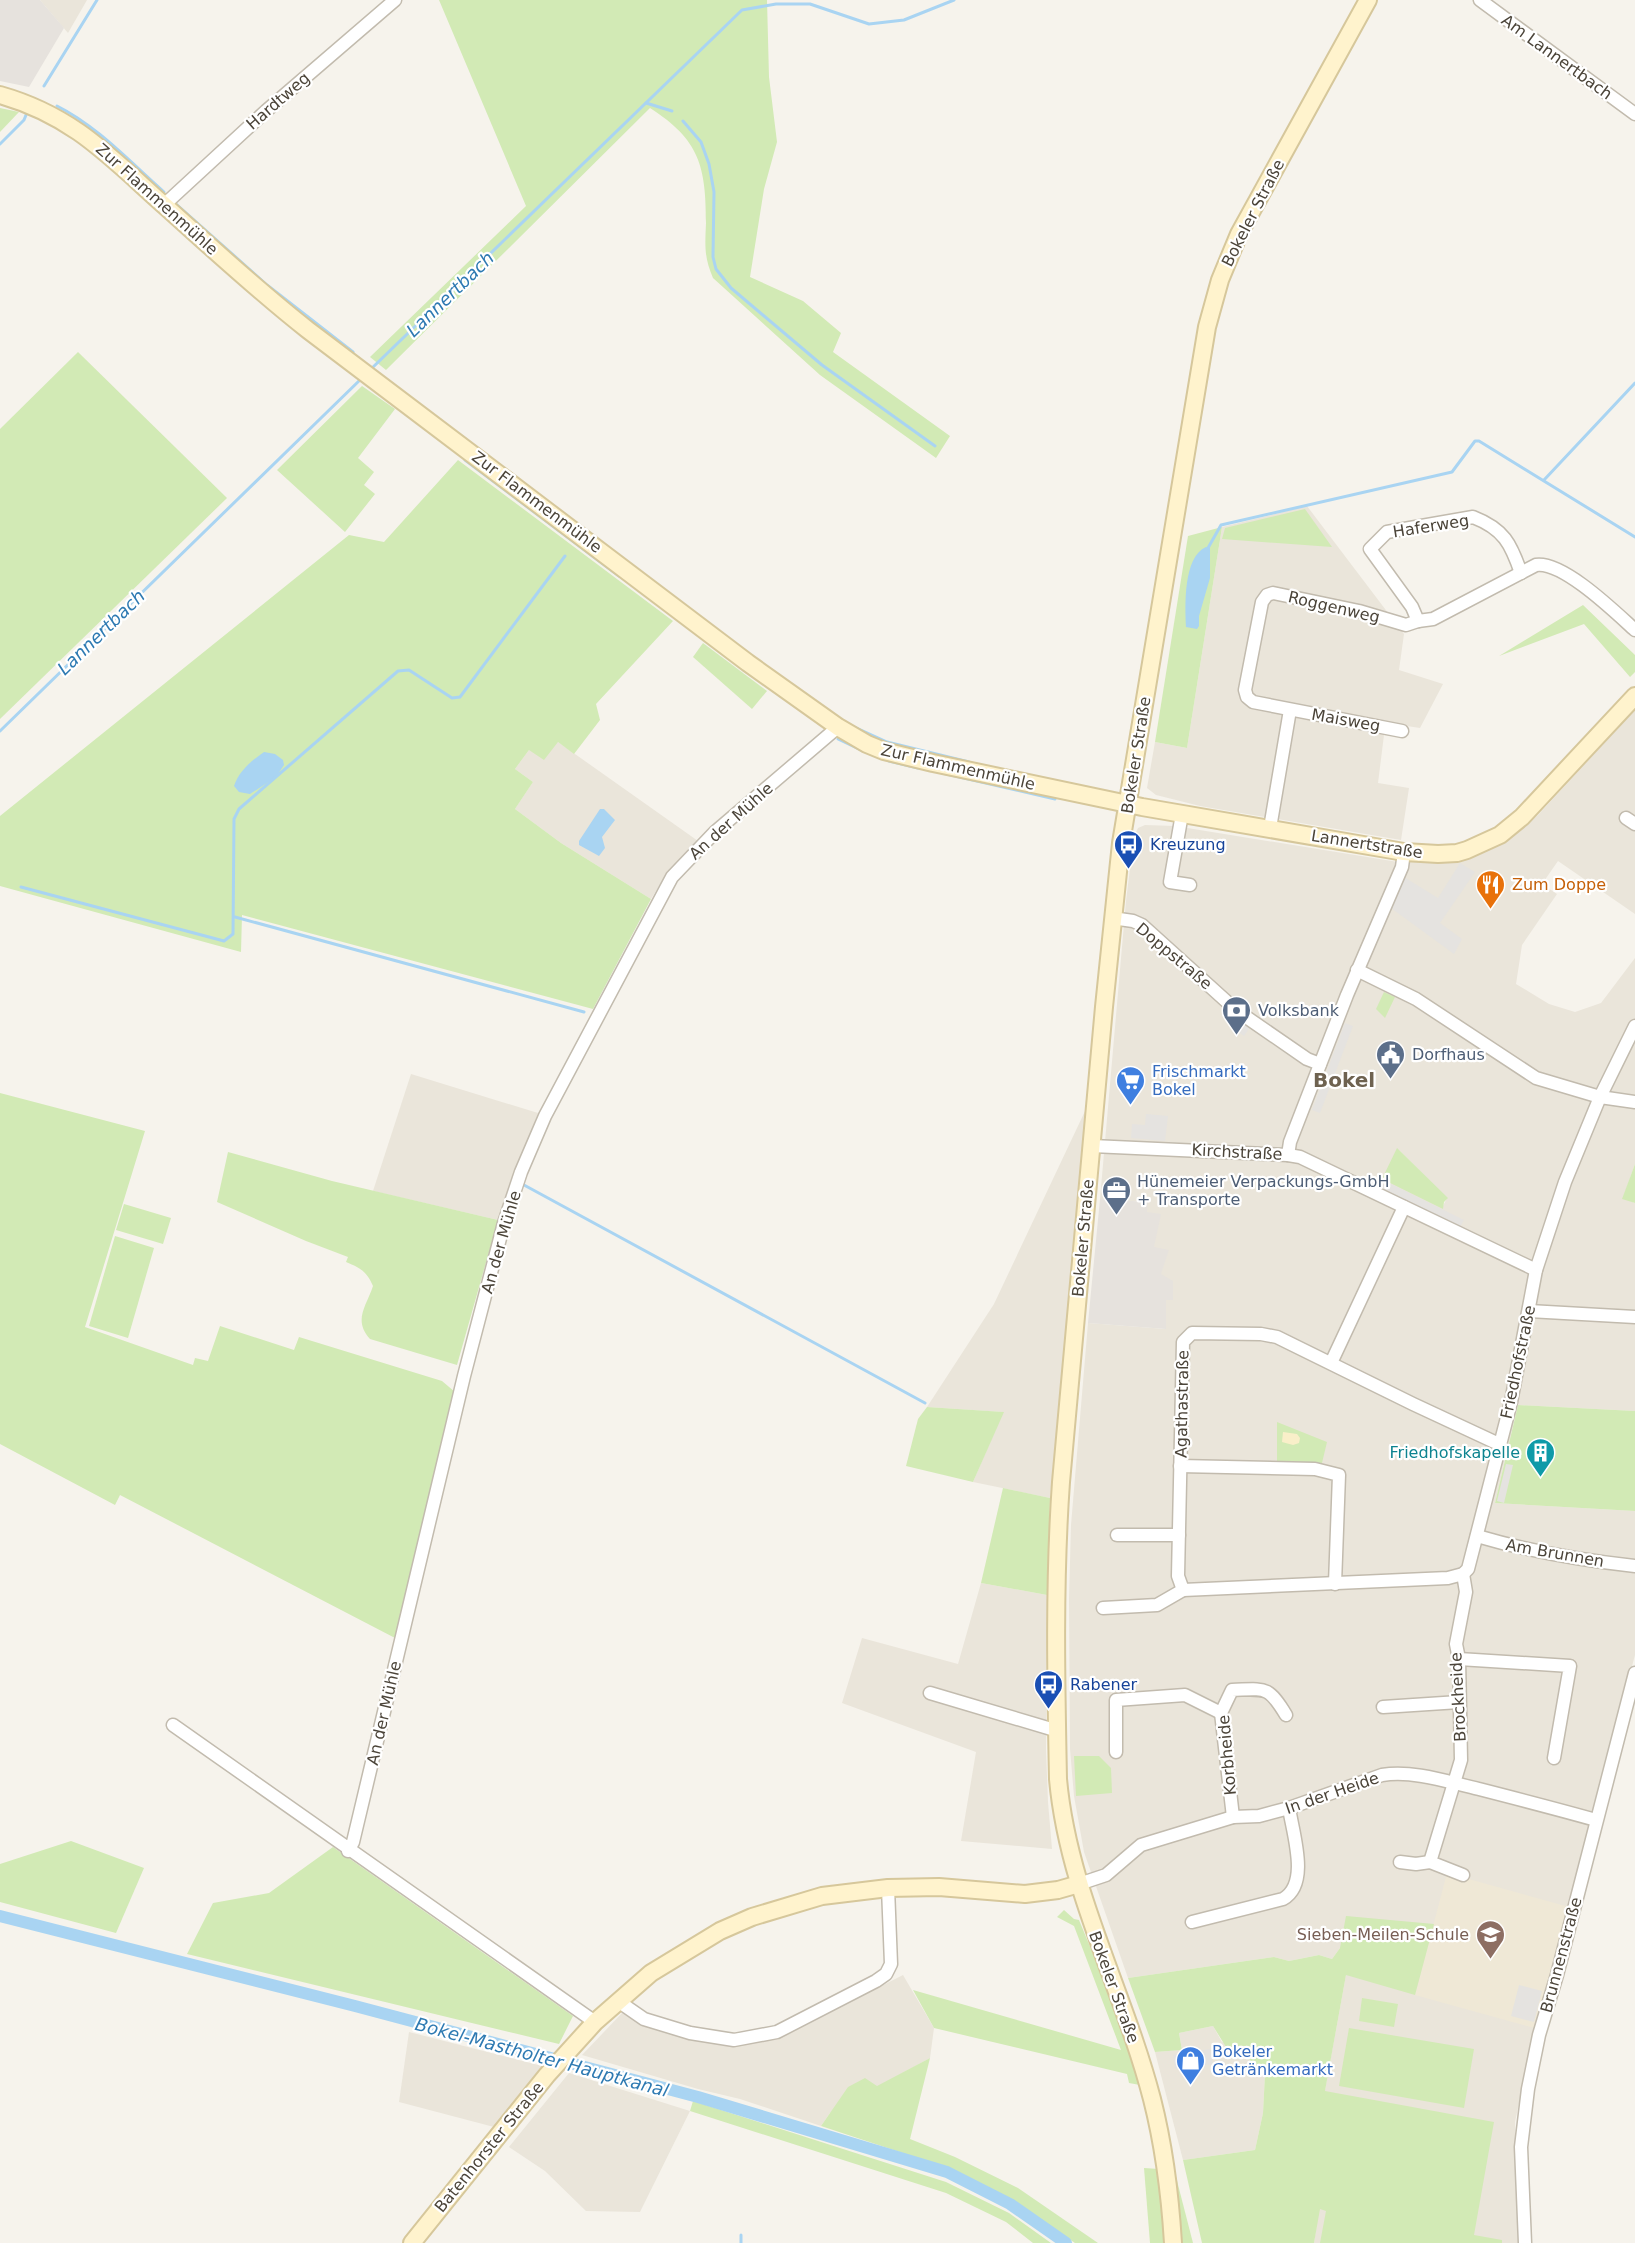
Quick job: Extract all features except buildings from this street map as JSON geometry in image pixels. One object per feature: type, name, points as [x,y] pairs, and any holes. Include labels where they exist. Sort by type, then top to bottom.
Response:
[{"type":"street","name":"Hardtweg","points":[[164,205],[258,118],[395,0]]},
{"type":"street","name":"Bokeler Straße","points":[[1173,2243],[1162,2142],[1152,2098],[1079,1884],[1060,1805],[1058,1532],[1113,918],[1127,804],[1207,327],[1220,280],[1239,234],[1368,0]]},
{"type":"street","name":"Am Lannertbach","points":[[1480,0],[1635,114]]},
{"type":"street","name":"Zur Flammenmühle","points":[[0,95],[36,107],[69,124],[102,148],[260,292],[748,663],[838,727],[884,751],[1127,804]]},
{"type":"street","name":"Haferweg","points":[[1418,621],[1412,608],[1370,549],[1387,532],[1473,517],[1482,520],[1508,539],[1521,573]]},
{"type":"street","name":"Roggenweg","points":[[1290,710],[1253,702],[1247,697],[1245,690],[1262,602],[1267,595],[1273,593],[1359,611],[1406,625],[1433,619],[1536,565],[1544,564],[1553,567],[1596,596],[1635,630]]},
{"type":"street","name":"Lannertstraße","points":[[1127,804],[1404,852],[1438,854],[1467,850],[1500,835],[1522,817],[1635,696]]},
{"type":"street","name":"Maisweg","points":[[1290,710],[1402,731]]},
{"type":"street","points":[[1270,828],[1290,710]]},
{"type":"street","name":"An der Mühle","points":[[348,1851],[353,1842],[464,1376],[504,1223],[521,1172],[546,1116],[672,877],[715,832],[838,727]]},
{"type":"street","points":[[1182,814],[1170,882],[1190,885]]},
{"type":"street","points":[[1288,1155],[1290,1142],[1357,970],[1402,867],[1404,852]]},
{"type":"street","name":"Doppstraße","points":[[1113,918],[1133,921],[1142,926],[1236,1010],[1307,1059],[1320,1064]]},
{"type":"street","points":[[1357,970],[1416,999],[1536,1078],[1600,1097],[1635,1102]]},
{"type":"street","name":"Friedhofstraße","points":[[1463,1574],[1468,1569],[1501,1445],[1536,1270],[1565,1182],[1600,1097],[1635,1026]]},
{"type":"street","name":"Kirchstraße","points":[[1092,1146],[1300,1157],[1536,1270]]},
{"type":"street","points":[[1331,1362],[1404,1207]]},
{"type":"street","points":[[1529,1311],[1634,1315]]},
{"type":"street","name":"Agathastraße","points":[[1335,1584],[1339,1475],[1315,1469],[1180,1466],[1183,1342],[1191,1333],[1261,1334],[1278,1337],[1501,1445]]},
{"type":"street","points":[[1180,1466],[1178,1576],[1183,1590]]},
{"type":"street","points":[[1117,1535],[1179,1535]]},
{"type":"street","name":"Am Brunnen","points":[[1477,1536],[1520,1549],[1567,1559],[1635,1566]]},
{"type":"street","points":[[1103,1608],[1157,1605],[1183,1590],[1448,1578],[1463,1574]]},
{"type":"street","name":"Brockheide","points":[[1430,1862],[1456,1784],[1461,1760],[1459,1659],[1456,1644],[1466,1592],[1463,1574]]},
{"type":"street","points":[[1459,1659],[1570,1666],[1554,1758]]},
{"type":"street","name":"Brunnenstraße","points":[[1525,2243],[1521,2146],[1528,2089],[1539,2035],[1557,1975],[1635,1673]]},
{"type":"street","name":"Korbheide","points":[[1233,1817],[1221,1713],[1232,1690],[1263,1689],[1274,1696],[1286,1715]]},
{"type":"street","points":[[930,1693],[1058,1731]]},
{"type":"street","points":[[1116,1752],[1116,1700],[1185,1695],[1221,1713]]},
{"type":"street","points":[[1383,1707],[1459,1702]]},
{"type":"street","points":[[173,1725],[348,1851],[595,2022]]},
{"type":"street","name":"In der Heide","points":[[1079,1884],[1106,1875],[1141,1845],[1233,1817],[1259,1816],[1289,1808],[1382,1775],[1395,1773],[1456,1784],[1596,1820]]},
{"type":"street","points":[[1192,1922],[1283,1899],[1296,1887],[1299,1874],[1289,1808]]},
{"type":"street","points":[[1400,1862],[1416,1864],[1430,1862],[1463,1875]]},
{"type":"street","name":"Batenhorster Straße","points":[[412,2243],[570,2048],[595,2022],[651,1973],[686,1950],[752,1917],[822,1896],[888,1888],[939,1887],[1025,1894],[1058,1890],[1079,1884]]},
{"type":"street","points":[[618,2001],[644,2019],[690,2033],[734,2040],[777,2032],[886,1974],[891,1964],[888,1888]]},
{"type":"shaded area","points":[[0,0],[40,0],[64,28],[29,87],[0,81]]},
{"type":"shaded area","points":[[40,0],[87,0],[68,33]]},
{"type":"shaded area","points":[[1307,506],[1404,634],[1399,670],[1443,684],[1420,728],[1407,726],[1405,737],[1384,735],[1378,783],[1409,788],[1401,840],[1200,806],[1156,795],[1147,788],[1155,742],[1187,748],[1222,527]]},
{"type":"shaded area","points":[[1635,710],[1635,914],[1558,861],[1542,884],[1557,894],[1522,945],[1516,984],[1549,1004],[1575,1012],[1601,1003],[1635,958],[1635,1164],[1623,1198],[1635,1203],[1635,1411],[1518,1405],[1495,1503],[1635,1511],[1635,1655],[1532,2042],[1515,2122],[1518,2243],[1314,2243],[1319,2209],[1325,2090],[1346,1975],[1340,1948],[1332,1959],[1319,1955],[1289,1961],[1274,1957],[1128,1978],[1084,1852],[1074,1796],[1070,1749],[1071,1525],[1088,1323],[1165,1329],[1166,1300],[1172,1300],[1161,1274],[1154,1247],[1147,1202],[1100,1199],[1126,901],[1134,836],[1138,828],[1145,825],[1175,826],[1398,862],[1457,862],[1506,841],[1538,815]],"holes":[[[1398,1149],[1447,1198],[1443,1206]]]},
{"type":"shaded area","points":[[558,742],[698,841],[667,873],[651,899],[561,843],[515,809],[533,782],[515,769],[529,750]]},
{"type":"shaded area","points":[[1460,863],[1475,872],[1440,923],[1462,939],[1454,954],[1391,908],[1404,877],[1438,898]]},
{"type":"shaded area","points":[[1236,1017],[1250,1027],[1244,1036],[1230,1026]]},
{"type":"shaded area","points":[[1345,1023],[1353,1026],[1320,1113],[1312,1110]]},
{"type":"shaded area","points":[[411,1074],[538,1113],[498,1220],[373,1191]]},
{"type":"shaded area","points":[[1086,1109],[1050,1498],[973,1482],[1003,1412],[927,1407],[994,1304]]},
{"type":"shaded area","points":[[1146,1114],[1168,1116],[1165,1141],[1131,1138],[1132,1124],[1145,1125]]},
{"type":"shaded area","points":[[1385,1181],[1464,1220],[1460,1227],[1382,1188]]},
{"type":"shaded area","points":[[1100,1199],[1148,1202],[1147,1212],[1161,1214],[1154,1247],[1169,1250],[1161,1274],[1173,1281],[1173,1300],[1166,1300],[1166,1329],[1088,1323]]},
{"type":"shaded area","points":[[1506,1464],[1513,1465],[1504,1503],[1497,1501]]},
{"type":"shaded area","points":[[981,1583],[1047,1595],[1046,1749],[1052,1849],[961,1841],[976,1752],[842,1703],[862,1638],[958,1664]]},
{"type":"shaded area","name":"Sieben-Meilen-Schule","points":[[1447,1873],[1569,1907],[1538,2029],[1415,1995]]},
{"type":"shaded area","points":[[903,1975],[934,2028],[930,2058],[830,2113],[821,2126],[740,2099],[582,2055],[623,2012],[641,2025],[689,2040],[734,2046],[779,2038]]},
{"type":"shaded area","points":[[1519,1985],[1542,1991],[1534,2022],[1511,2016]]},
{"type":"shaded area","points":[[1213,2026],[1222,2042],[1247,2046],[1250,2061],[1265,2074],[1263,2113],[1255,2150],[1183,2160],[1155,2052],[1182,2050],[1179,2033]]},
{"type":"shaded area","points":[[409,2032],[542,2066],[494,2127],[399,2102]]},
{"type":"shaded area","points":[[1210,2049],[1213,2064],[1175,2069],[1173,2055]]},
{"type":"shaded area","points":[[569,2073],[690,2111],[640,2212],[586,2211],[545,2171],[509,2147]]},
{"type":"green space","points":[[439,0],[767,0],[769,77],[777,142],[764,189],[750,277],[803,301],[841,333],[833,352],[950,436],[936,458],[820,375],[713,278],[705,245],[706,203],[697,156],[680,132],[650,108],[386,370],[370,357],[526,206]]},
{"type":"green space","points":[[0,108],[19,112],[0,132]]},
{"type":"green space","points":[[78,352],[227,498],[0,719],[0,429]]},
{"type":"green space","points":[[362,386],[395,409],[358,458],[374,472],[364,485],[375,494],[345,532],[277,470]]},
{"type":"green space","points":[[458,460],[673,621],[596,704],[600,720],[574,754],[558,742],[544,760],[529,750],[515,769],[533,782],[515,809],[561,843],[651,899],[593,1009],[242,915],[241,952],[0,886],[0,816],[349,535],[384,542]]},
{"type":"green space","points":[[1305,509],[1332,547],[1222,539],[1225,528]]},
{"type":"green space","points":[[1222,527],[1187,748],[1155,742],[1188,536]]},
{"type":"green space","points":[[1583,605],[1635,655],[1635,672],[1630,677],[1584,624],[1499,656]]},
{"type":"green space","points":[[703,643],[767,691],[752,709],[693,657]]},
{"type":"green space","points":[[1384,992],[1395,997],[1385,1018],[1376,1009]]},
{"type":"green space","points":[[0,1093],[145,1131],[85,1327],[193,1365],[195,1358],[208,1361],[220,1326],[294,1350],[299,1337],[442,1381],[455,1392],[395,1638],[120,1495],[115,1505],[0,1444]]},
{"type":"green space","points":[[1397,1148],[1448,1198],[1444,1202],[1443,1209],[1382,1179]]},
{"type":"green space","points":[[228,1152],[332,1181],[498,1220],[457,1365],[370,1339],[362,1326],[362,1313],[373,1286],[363,1271],[346,1262],[348,1257],[217,1202]]},
{"type":"green space","points":[[1635,1164],[1635,1203],[1622,1199]]},
{"type":"green space","points":[[124,1204],[171,1218],[163,1244],[116,1230]]},
{"type":"green space","points":[[115,1236],[154,1248],[128,1338],[89,1326]]},
{"type":"green space","points":[[1518,1405],[1635,1411],[1635,1511],[1495,1503]]},
{"type":"green space","points":[[927,1407],[1004,1412],[973,1482],[906,1466],[918,1419]]},
{"type":"green space","points":[[1277,1422],[1327,1442],[1322,1463],[1277,1461]]},
{"type":"green space","points":[[1003,1488],[1050,1498],[1047,1595],[981,1583]]},
{"type":"green space","points":[[1074,1756],[1099,1756],[1111,1768],[1112,1793],[1076,1796]]},
{"type":"green space","points":[[71,1841],[144,1868],[116,1933],[0,1902],[0,1864]]},
{"type":"green space","points":[[333,1847],[573,2016],[559,2044],[187,1954],[213,1903],[269,1893]]},
{"type":"green space","points":[[1064,1910],[1074,1919],[1079,1920],[1103,1978],[1140,2085],[1129,2083],[1127,2074],[934,2028],[913,1990],[1121,2050],[1074,1926],[1057,1917]]},
{"type":"green space","points":[[1346,1916],[1434,1924],[1415,1995],[1346,1975],[1325,2091],[1494,2122],[1474,2235],[1502,2240],[1502,2243],[1320,2243],[1326,2211],[1320,2209],[1314,2243],[1202,2243],[1183,2160],[1255,2150],[1263,2113],[1265,2074],[1250,2061],[1247,2046],[1226,2047],[1213,2026],[1179,2033],[1182,2050],[1155,2052],[1128,1978],[1274,1957],[1289,1961],[1319,1955],[1332,1959],[1340,1948]]},
{"type":"green space","points":[[1362,1998],[1398,2004],[1394,2027],[1359,2021]]},
{"type":"green space","points":[[1349,2028],[1474,2049],[1464,2108],[1339,2086]]},
{"type":"green space","points":[[930,2058],[910,2139],[955,2157],[1018,2188],[1098,2243],[1075,2243],[1011,2199],[945,2167],[821,2126],[848,2087],[865,2078],[877,2086]]},
{"type":"green space","points":[[693,2101],[946,2182],[1009,2213],[1051,2243],[1033,2243],[1006,2222],[946,2193],[690,2111]]},
{"type":"green space","points":[[1144,2168],[1159,2169],[1167,2243],[1150,2243]]},
{"type":"green space","points":[[1175,2173],[1193,2243],[1182,2243]]},
{"type":"sand","points":[[1283,1432],[1297,1434],[1300,1438],[1299,1443],[1293,1445],[1282,1442]]},
{"type":"water","points":[[1206,547],[1210,548],[1210,578],[1197,629],[1186,627],[1187,583],[1193,561],[1198,552]]},
{"type":"water","points":[[264,752],[275,754],[283,760],[284,765],[276,777],[250,794],[239,792],[234,786],[242,771]]},
{"type":"water","points":[[600,809],[604,809],[615,820],[602,837],[605,848],[599,856],[579,845],[579,841]]},
{"type":"waterway","points":[[44,86],[97,0]]},
{"type":"waterway","name":"Lannertbach","points":[[371,369],[742,10],[776,4],[810,4],[869,24],[904,20],[954,0]]},
{"type":"waterway","points":[[646,103],[672,111]]},
{"type":"waterway","points":[[57,106],[99,134],[164,192]]},
{"type":"waterway","points":[[0,144],[24,120],[26,115]]},
{"type":"waterway","points":[[683,121],[701,142],[709,164],[714,192],[713,257],[716,269],[731,288],[822,365],[935,446]]},
{"type":"waterway","points":[[176,204],[267,285],[353,352]]},
{"type":"waterway","name":"Lannertbach","points":[[0,731],[362,378]]},
{"type":"waterway","points":[[1544,480],[1635,383]]},
{"type":"waterway","points":[[1208,548],[1221,525],[1452,472],[1475,441],[1479,441],[1635,537]]},
{"type":"waterway","points":[[465,460],[619,576]]},
{"type":"waterway","points":[[21,887],[224,941],[233,934],[234,819],[239,809],[398,671],[409,670],[452,698],[460,697],[565,556]]},
{"type":"waterway","points":[[852,726],[887,742],[969,762]]},
{"type":"waterway","points":[[838,739],[861,750]]},
{"type":"waterway","points":[[889,761],[918,768]]},
{"type":"waterway","points":[[942,773],[1055,799]]},
{"type":"waterway","points":[[235,917],[584,1012]]},
{"type":"waterway","points":[[524,1185],[925,1403]]},
{"type":"waterway","name":"Bokel-Mastholter Hauptkanal","points":[[0,1916],[355,2006],[698,2097],[947,2172],[1010,2204],[1066,2243]]},
{"type":"waterway","points":[[741,2235],[741,2243]]},
{"type":"place","name":"Kreuzung","points":[[1129,870]]},
{"type":"place","name":"Zum Doppe","points":[[1491,910]]},
{"type":"place","name":"Volksbank","points":[[1237,1036]]},
{"type":"place","name":"Dorfhaus","points":[[1391,1080]]},
{"type":"place","name":"Frischmarkt Bokel","points":[[1131,1106]]},
{"type":"place","name":"Hünemeier Verpackungs-GmbH + Transporte","points":[[1116,1216]]},
{"type":"place","name":"Friedhofskapelle","points":[[1541,1478]]},
{"type":"place","name":"Rabener","points":[[1049,1710]]},
{"type":"place","name":"Sieben-Meilen-Schule","points":[[1490,1960]]},
{"type":"place","name":"Bokeler Getränkemarkt","points":[[1191,2086]]},
{"type":"district","name":"Bokel","points":[[1344,1080]]}]
